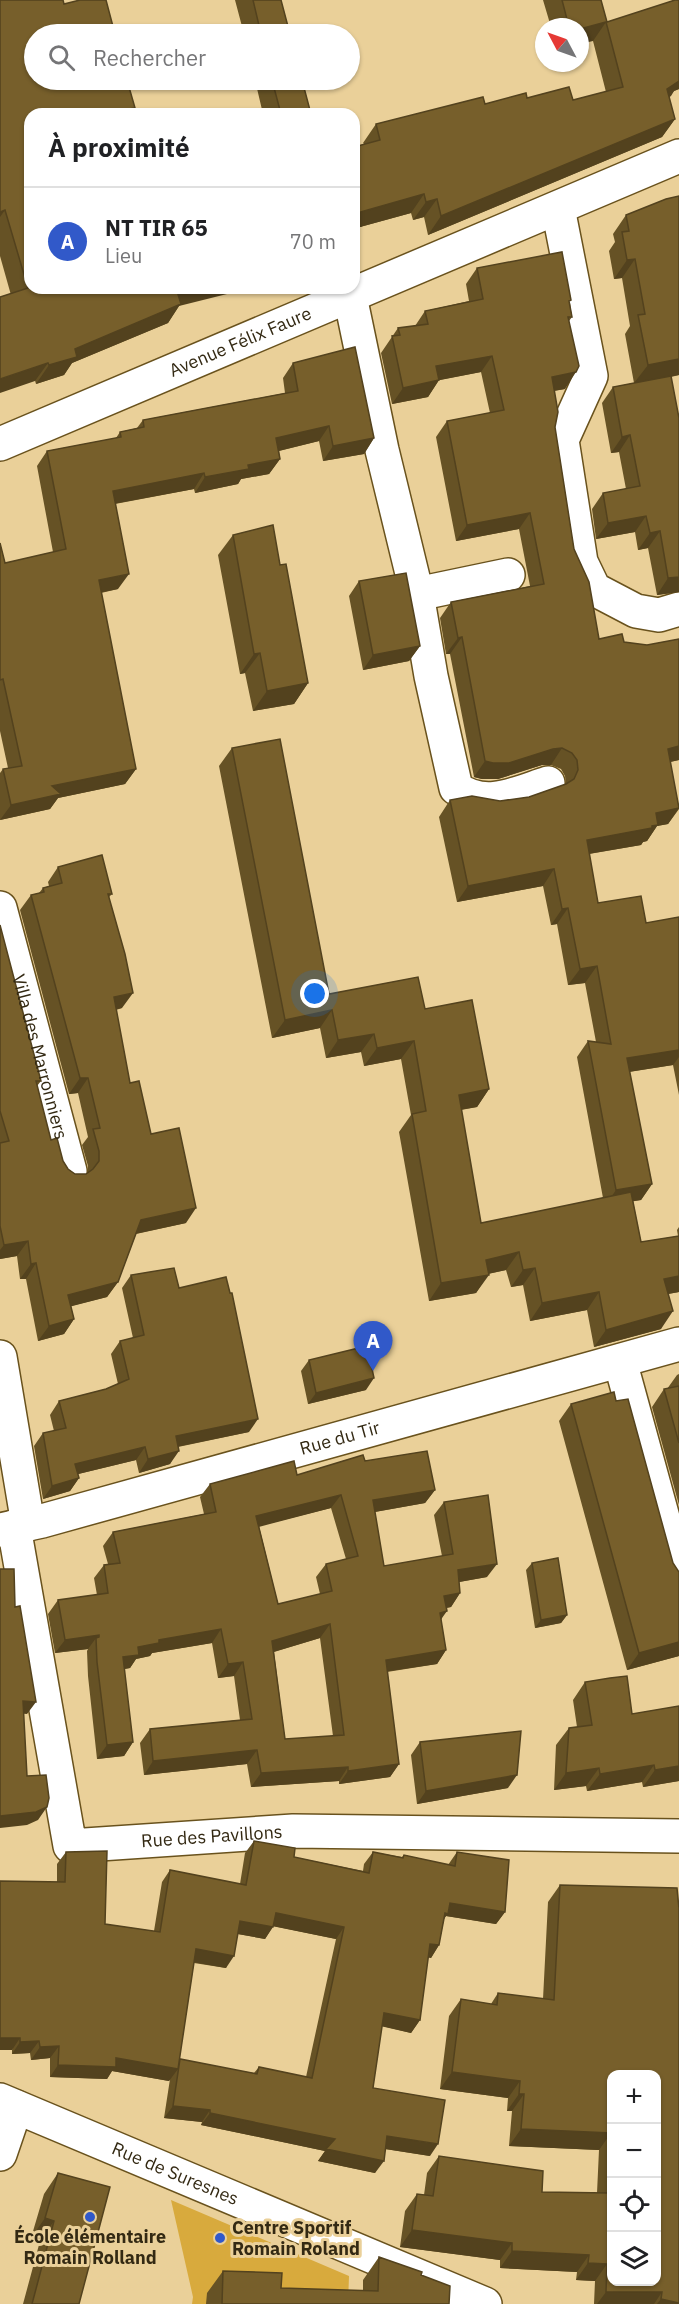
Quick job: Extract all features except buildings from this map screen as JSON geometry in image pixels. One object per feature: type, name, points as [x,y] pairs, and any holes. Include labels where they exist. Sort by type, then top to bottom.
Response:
[{"type":"street","name":"Avenue Félix Faure","points":[[360,292],[679,156]]},
{"type":"street","points":[[558,208],[591,376],[562,440],[581,562],[594,589],[636,612],[659,615],[679,609]]},
{"type":"street","name":"Avenue Félix Faure","points":[[0,444],[355,294]]},
{"type":"street","points":[[350,296],[382,450],[417,594],[431,676],[456,788],[466,796],[491,800],[548,783]]},
{"type":"street","points":[[417,594],[508,574]]},
{"type":"street","name":"Villa des Marronniers","points":[[0,908],[70,1172]]},
{"type":"street","name":"Rue du Tir","points":[[14,1527],[679,1344]]},
{"type":"street","points":[[620,1361],[679,1576]]},
{"type":"street","points":[[1,1362],[14,1527]]},
{"type":"street","name":"Rue des Pavillons","points":[[14,1527],[70,1846],[293,1831],[679,1836]]},
{"type":"street","points":[[0,2154],[8,2103]]},
{"type":"street","name":"Rue de Suresnes","points":[[8,2103],[485,2304]]},
{"type":"shaded area","name":"Centre Sportif Romain Roland","points":[[171,2200],[349,2276],[348,2304],[192,2304],[193,2297]]},
{"type":"place","name":"NT TIR 65","points":[[373,1371]]},
{"type":"place","name":"École élémentaire Romain Rolland","points":[[90,2217]]},
{"type":"place","name":"Centre Sportif Romain Roland","points":[[220,2238]]}]
